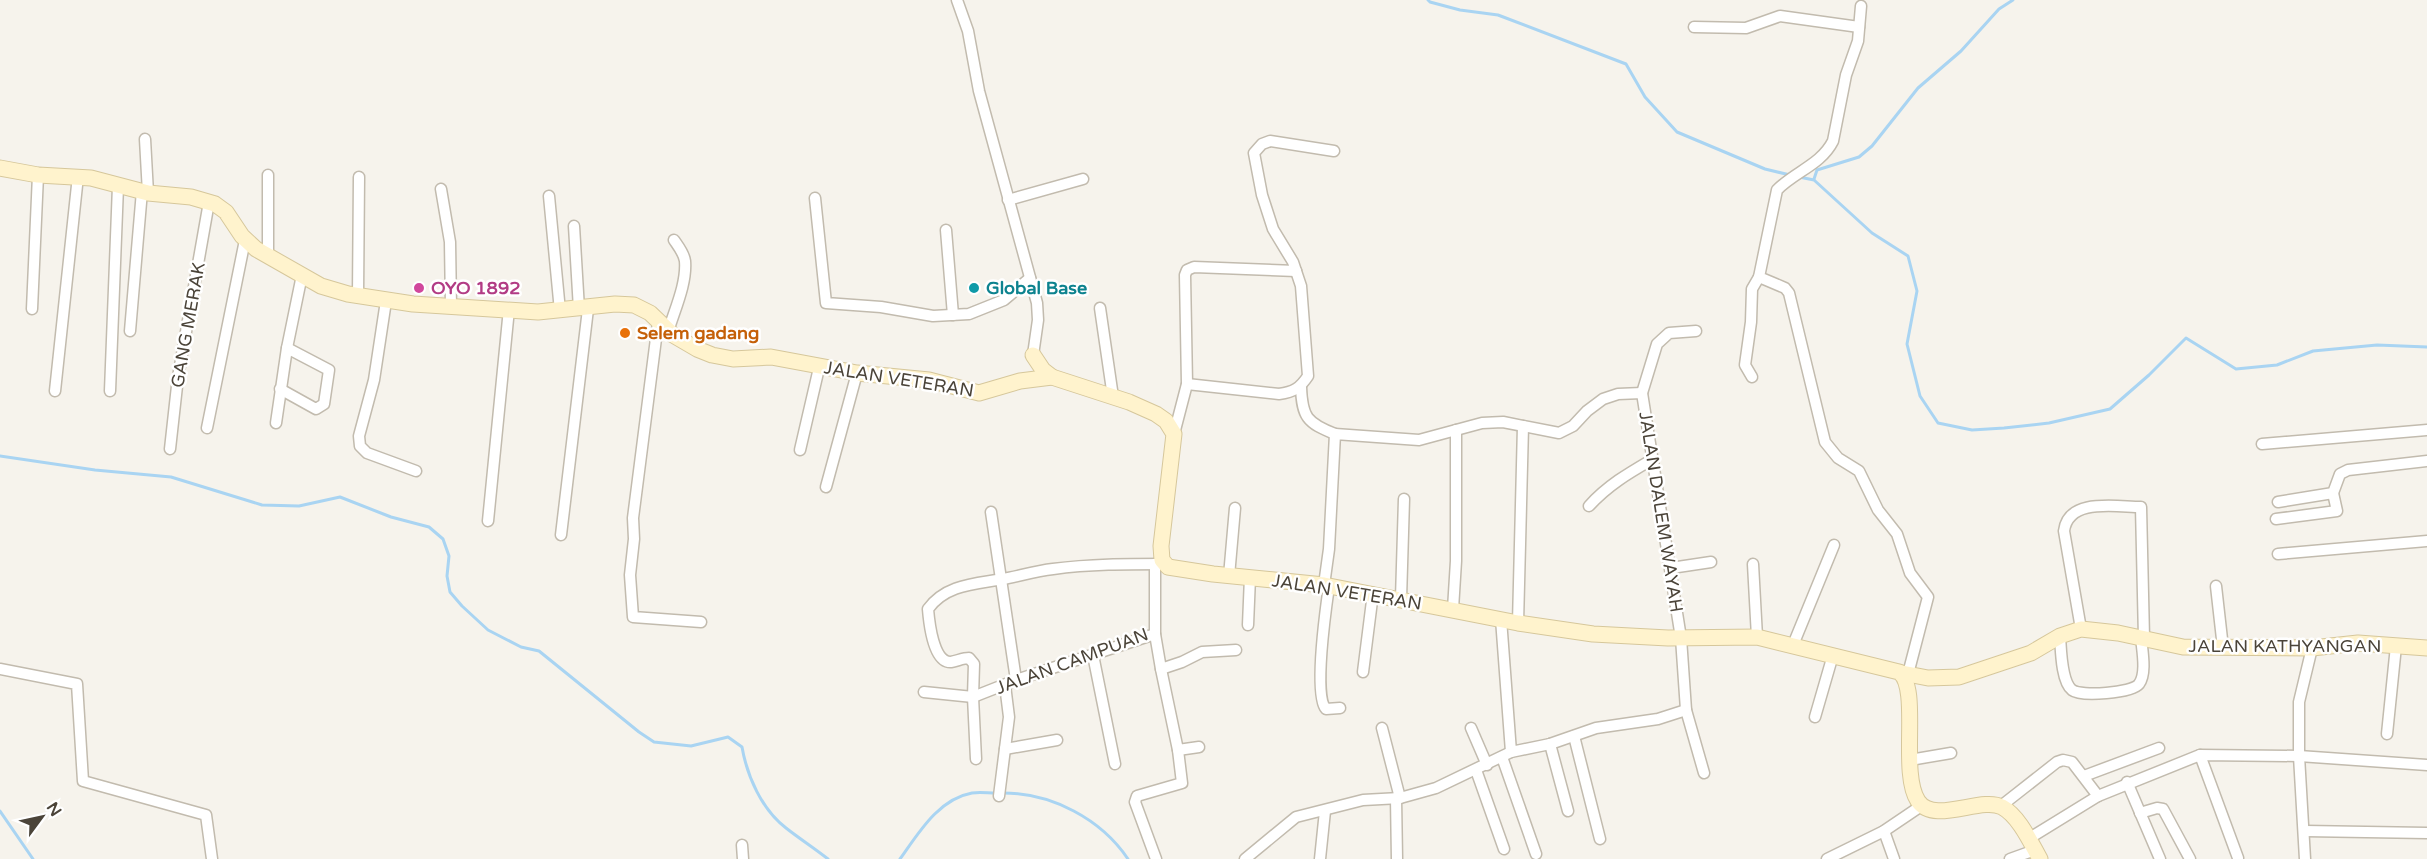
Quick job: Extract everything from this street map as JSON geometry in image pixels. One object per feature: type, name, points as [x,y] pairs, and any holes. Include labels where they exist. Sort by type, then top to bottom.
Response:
[{"type":"street","points":[[957,0],[968,31],[979,91],[1037,303],[1038,320],[1033,355],[1020,381]]},
{"type":"street","points":[[1752,377],[1740,364],[1751,322],[1752,289],[1759,277],[1777,190],[1824,154],[1833,141],[1846,75],[1856,48],[1861,6]]},
{"type":"street","points":[[1694,27],[1746,28],[1780,16],[1859,27]]},
{"type":"street","points":[[130,331],[145,192],[145,139]]},
{"type":"street","points":[[1187,384],[1279,394],[1290,393],[1300,387],[1308,376],[1301,286],[1293,262],[1273,229],[1262,195],[1254,153],[1262,144],[1270,141],[1334,151]]},
{"type":"street","name":"JALAN VETERAN","points":[[0,168],[38,175],[78,176],[145,192],[176,195],[209,202],[226,212],[245,240],[268,256],[321,286],[358,296],[386,301],[546,312],[615,304],[634,305],[650,313],[663,327],[697,349],[712,355],[733,359],[771,357],[819,368],[929,380],[979,393],[1020,381],[1052,377],[1129,402],[1162,417],[1174,434]]},
{"type":"street","points":[[32,309],[38,175]]},
{"type":"street","points":[[268,175],[268,256]]},
{"type":"street","points":[[55,391],[78,176]]},
{"type":"street","points":[[358,296],[359,177]]},
{"type":"street","points":[[1008,200],[1083,179]]},
{"type":"street","points":[[110,391],[118,186]]},
{"type":"street","points":[[441,189],[450,242],[451,306]]},
{"type":"street","points":[[549,196],[560,311]]},
{"type":"street","points":[[815,198],[826,303],[881,307],[933,316],[969,314],[1004,300],[1030,278]]},
{"type":"street","name":"GANG MERAK","points":[[170,449],[178,377],[209,202]]},
{"type":"street","points":[[561,535],[583,309],[574,226]]},
{"type":"street","points":[[946,230],[953,315]]},
{"type":"street","points":[[207,428],[245,240]]},
{"type":"street","points":[[674,240],[683,254],[685,263],[681,288],[663,327],[633,518],[634,539],[628,617],[701,622]]},
{"type":"street","points":[[976,759],[974,664],[969,657],[950,662],[943,660],[938,654],[931,634],[928,609],[933,601],[965,584],[1001,580],[1050,569],[1093,564],[1159,564],[1174,434],[1187,384],[1185,275],[1194,267],[1296,271]]},
{"type":"street","points":[[276,423],[287,348],[302,275]]},
{"type":"street","points":[[1759,277],[1785,288],[1789,293],[1825,442],[1838,458],[1859,471],[1878,510],[1897,534],[1910,573],[1928,597],[1905,673],[1908,682],[1910,760],[1915,796],[1922,806],[1930,810],[2001,806],[2014,818],[2034,849]]},
{"type":"street","points":[[386,301],[374,380],[359,435],[360,446],[367,453],[416,471]]},
{"type":"street","points":[[1100,308],[1113,397]]},
{"type":"street","points":[[488,521],[509,309]]},
{"type":"street","points":[[1642,393],[1657,344],[1669,333],[1696,331]]},
{"type":"street","points":[[280,389],[316,409],[324,404],[329,370],[287,348]]},
{"type":"street","points":[[1033,355],[1042,370],[1052,377]]},
{"type":"street","points":[[800,450],[819,368]]},
{"type":"street","points":[[826,487],[857,373]]},
{"type":"street","points":[[1300,387],[1302,409],[1308,419],[1316,426],[1335,434],[1321,659],[1322,702],[1326,709],[1340,708]]},
{"type":"street","name":"JALAN DALEM WAYAH","points":[[1335,434],[1419,440],[1482,423],[1503,422],[1559,433],[1566,432],[1603,399],[1618,394],[1642,393],[1681,638],[1686,710],[1704,773]]},
{"type":"street","points":[[1518,622],[1522,426]]},
{"type":"street","points":[[1453,609],[1456,561],[1456,430]]},
{"type":"street","points":[[2262,444],[2427,430]]},
{"type":"street","points":[[1589,506],[1603,490],[1619,478],[1653,459]]},
{"type":"street","points":[[2276,519],[2337,511],[2333,494],[2340,474],[2348,470],[2427,461]]},
{"type":"street","points":[[2278,502],[2333,494]]},
{"type":"street","points":[[1401,599],[1404,499]]},
{"type":"street","points":[[2060,636],[2062,666],[2071,690],[2078,693],[2115,693],[2132,689],[2138,685],[2143,671],[2141,507],[2093,506],[2077,510],[2065,523],[2064,531],[2081,629]]},
{"type":"street","points":[[1229,576],[1235,508]]},
{"type":"street","points":[[990,512],[1016,680]]},
{"type":"street","points":[[2278,554],[2427,541]]},
{"type":"street","points":[[1793,645],[1834,545]]},
{"type":"street","points":[[1671,568],[1711,562]]},
{"type":"street","name":"JALAN VETERAN","points":[[1159,564],[1171,568],[1229,576],[1373,593],[1501,619],[1593,634],[1681,638],[1757,637],[1905,673]]},
{"type":"street","name":"JALAN CAMPUAN","points":[[924,692],[973,697],[1016,680],[1155,634],[1159,564]]},
{"type":"street","points":[[1753,564],[1757,637]]},
{"type":"street","points":[[1248,625],[1250,578]]},
{"type":"street","points":[[2216,586],[2223,648]]},
{"type":"street","points":[[1363,672],[1373,593]]},
{"type":"street","points":[[1501,619],[1506,755],[1536,854]]},
{"type":"street","name":"JALAN KATHYANGAN","points":[[1905,673],[1928,678],[1959,677],[2031,653],[2060,636],[2081,629],[2179,646],[2312,648],[2358,643],[2427,648]]},
{"type":"street","points":[[1155,634],[1178,750],[1182,783],[1137,796],[1135,802],[1156,859]]},
{"type":"street","points":[[2387,734],[2396,646]]},
{"type":"street","points":[[2305,859],[2299,756],[2299,702],[2312,648]]},
{"type":"street","points":[[1161,669],[1202,652],[1236,650]]},
{"type":"street","points":[[1093,655],[1115,764]]},
{"type":"street","points":[[1815,717],[1833,655]]},
{"type":"street","points":[[0,669],[77,684],[84,781],[206,815],[212,859]]},
{"type":"street","points":[[999,796],[1009,717],[1005,685]]},
{"type":"street","points":[[1245,859],[1296,817],[1363,800],[1398,798],[1436,788],[1506,755],[1550,744],[1596,728],[1658,718],[1686,710]]},
{"type":"street","points":[[1382,728],[1398,798],[1397,859]]},
{"type":"street","points":[[1472,728],[1487,765]]},
{"type":"street","points":[[1574,736],[1600,839]]},
{"type":"street","points":[[1005,749],[1057,740]]},
{"type":"street","points":[[1550,744],[1568,811]]},
{"type":"street","points":[[1178,750],[1199,747]]},
{"type":"street","points":[[2084,776],[2159,748]]},
{"type":"street","points":[[1910,760],[1951,753]]},
{"type":"street","points":[[2199,755],[2238,858]]},
{"type":"street","points":[[2010,859],[2034,849],[2098,796],[2127,782],[2199,755],[2299,756],[2427,765]]},
{"type":"street","points":[[2001,806],[2057,762],[2064,760],[2072,762],[2098,796]]},
{"type":"street","points":[[1476,770],[1504,849]]},
{"type":"street","points":[[2127,782],[2160,859]]},
{"type":"street","points":[[1827,859],[1884,831],[1922,806]]},
{"type":"street","points":[[2140,813],[2157,808],[2163,809],[2190,859]]},
{"type":"street","points":[[1320,859],[1325,811]]},
{"type":"street","points":[[1884,831],[1894,859]]},
{"type":"street","points":[[2305,831],[2427,833]]},
{"type":"street","points":[[742,845],[743,859]]},
{"type":"waterway","points":[[1428,0],[1460,10],[1498,15],[1626,64],[1645,97],[1677,132],[1765,169],[1790,175]]},
{"type":"waterway","points":[[1814,179],[1817,170],[1859,157],[1872,146],[1918,88],[1961,51],[1999,9],[2013,0]]},
{"type":"waterway","points":[[1799,177],[1814,180],[1872,233],[1908,256],[1917,291],[1907,344],[1920,396],[1938,423],[1972,430],[2004,428],[2049,423],[2110,409],[2186,338],[2236,369],[2277,365],[2313,351],[2377,345],[2427,347]]},
{"type":"waterway","points":[[0,456],[95,470],[171,477],[262,505],[299,506],[340,497],[391,517],[429,527],[443,539],[449,556],[447,576],[450,592],[488,630],[521,647],[539,651],[654,742],[691,746],[728,737],[742,747],[757,792],[777,821],[828,859]]},
{"type":"waterway","points":[[900,859],[930,819],[949,802],[972,793],[996,793]]},
{"type":"waterway","points":[[1003,793],[1039,798],[1074,811],[1104,832],[1128,859]]},
{"type":"waterway","points":[[0,811],[33,859]]},
{"type":"place","name":"OYO 1892","points":[[419,288]]},
{"type":"place","name":"Global Base","points":[[974,288]]},
{"type":"place","name":"Selem gadang","points":[[625,333]]}]
